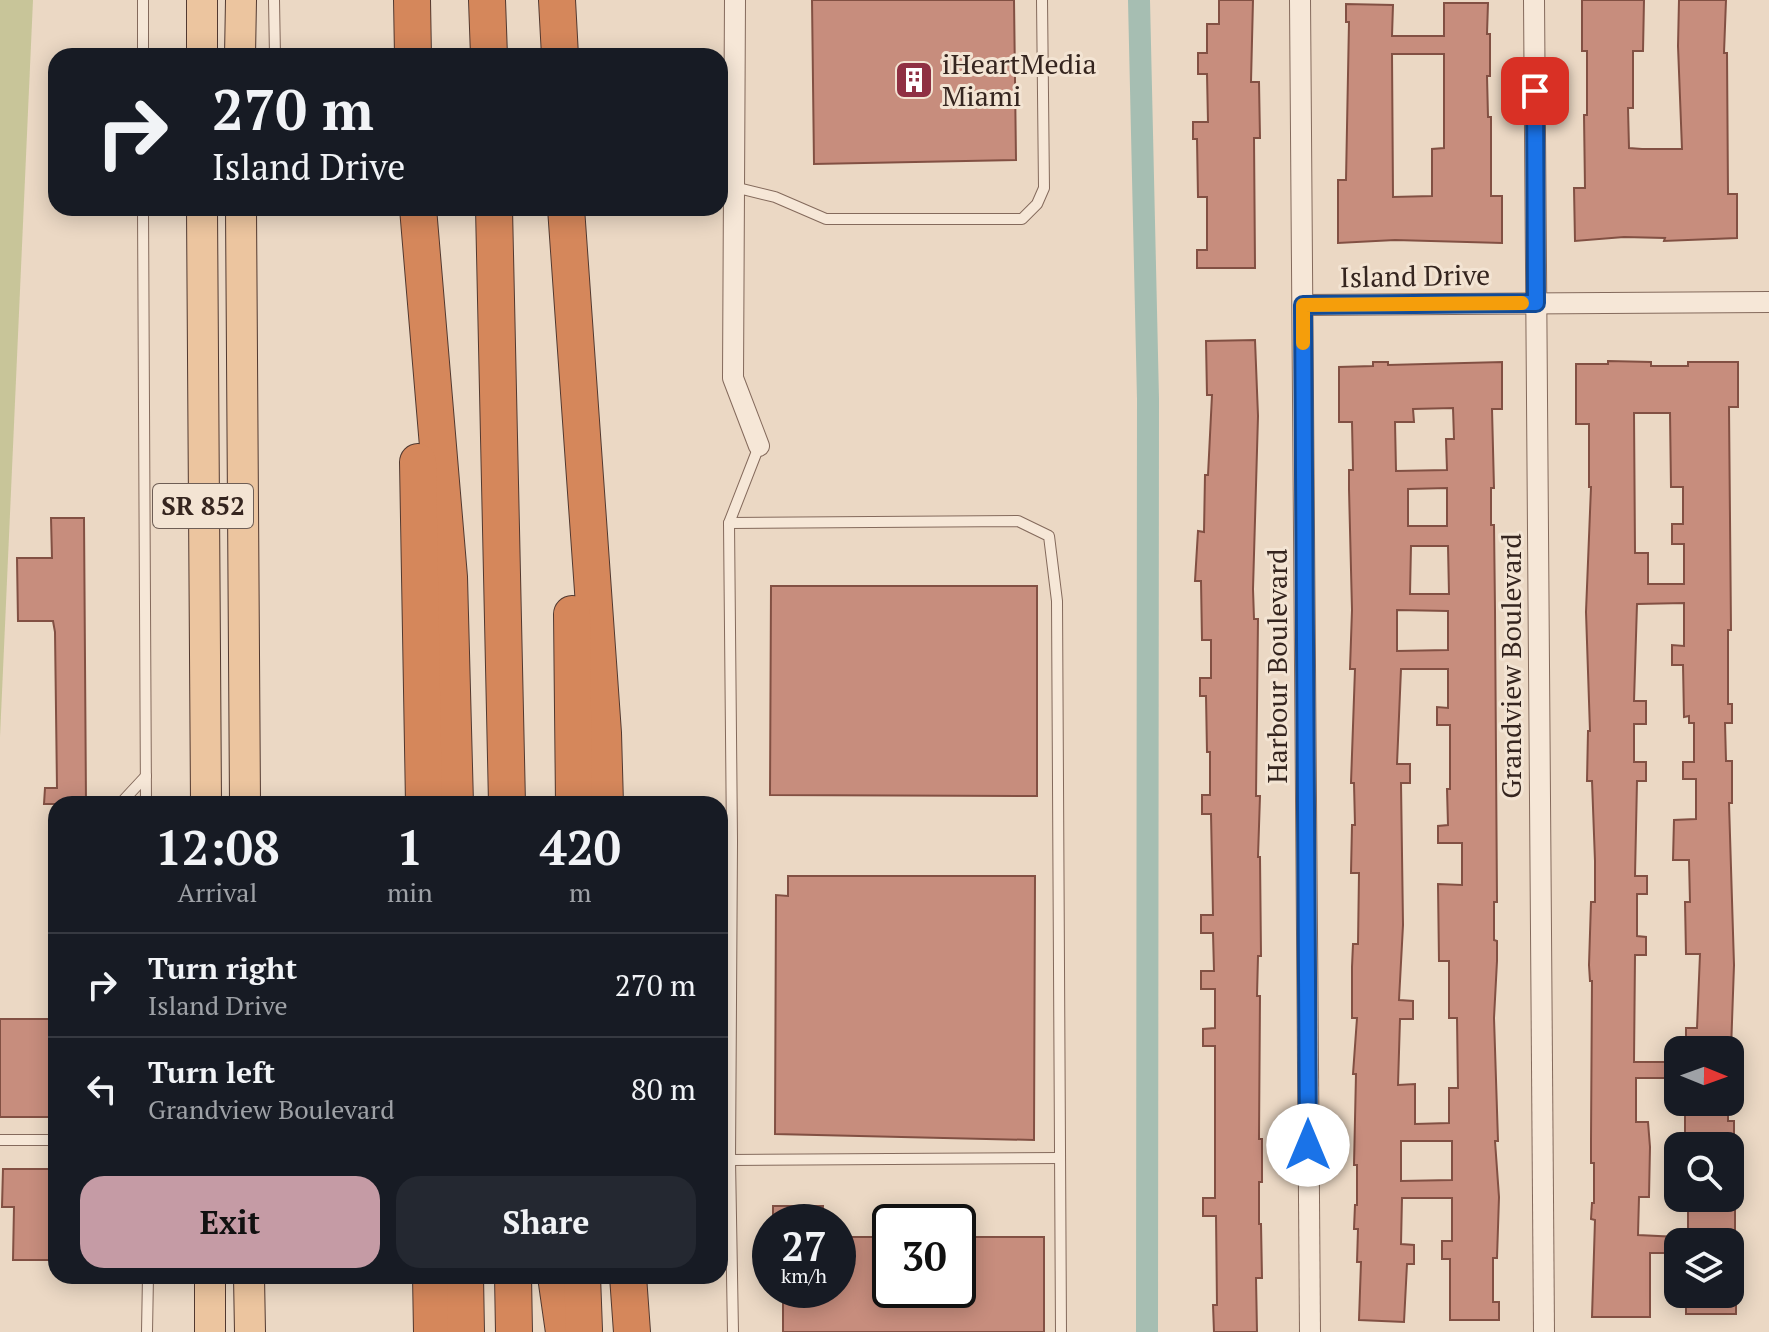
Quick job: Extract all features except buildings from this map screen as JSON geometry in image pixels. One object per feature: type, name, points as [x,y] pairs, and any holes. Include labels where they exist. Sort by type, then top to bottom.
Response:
[{"type":"highway","points":[[412,0],[413,48]]},
{"type":"highway","points":[[487,0],[489,48]]},
{"type":"highway","points":[[557,0],[560,48]]},
{"type":"highway","points":[[416,216],[424,796]]},
{"type":"highway","points":[[417,216],[449,577],[455,796]]},
{"type":"highway","points":[[494,216],[507,796]]},
{"type":"highway","points":[[566,216],[574,796]]},
{"type":"highway","points":[[567,216],[601,702],[605,796]]},
{"type":"highway","points":[[507,757],[514,796]]},
{"type":"highway","points":[[431,1284],[432,1332]]},
{"type":"highway","points":[[465,1284],[466,1332]]},
{"type":"highway","points":[[513,1284],[514,1332]]},
{"type":"highway","points":[[557,1284],[564,1332]]},
{"type":"highway","points":[[582,1284],[584,1332]]},
{"type":"highway","points":[[629,1284],[632,1332]]},
{"type":"main road","points":[[202,0],[202,48]]},
{"type":"main road","points":[[240,48],[241,0]]},
{"type":"main road","name":"SR 852","points":[[202,216],[206,796]]},
{"type":"main road","name":"SR 852","points":[[241,216],[245,796]]},
{"type":"main road","points":[[210,1284],[210,1332]]},
{"type":"main road","points":[[249,1284],[250,1332]]},
{"type":"street","points":[[735,0],[733,378],[759,446]]},
{"type":"street","name":"Harbour Boulevard","points":[[1300,0],[1310,1332]]},
{"type":"street","name":"Grandview Boulevard","points":[[1534,0],[1544,1332]]},
{"type":"street","name":"Island Drive","points":[[1303,305],[1769,302]]},
{"type":"lane","points":[[143,0],[143,48]]},
{"type":"lane","points":[[274,0],[275,48]]},
{"type":"lane","points":[[734,187],[775,197],[826,219],[1022,219],[1037,204],[1044,188],[1042,0]]},
{"type":"lane","points":[[143,216],[146,796]]},
{"type":"lane","points":[[733,1332],[729,523],[759,446]]},
{"type":"lane","points":[[729,523],[1018,521],[1049,536],[1057,601],[1061,1332]]},
{"type":"lane","points":[[127,796],[146,776]]},
{"type":"lane","points":[[0,1140],[48,1140]]},
{"type":"lane","points":[[730,1160],[1060,1158]]},
{"type":"lane","points":[[147,1332],[148,1284]]},
{"type":"shaded area","points":[[0,0],[33,0],[0,737]]},
{"type":"waterway","points":[[1139,0],[1148,399],[1147,1332]]},
{"type":"slow traffic","points":[[1303,343],[1303,305],[1522,303]]},
{"type":"place","name":"iHeartMedia Miami","points":[[914,80]]},
{"type":"route","points":[[1308,1145],[1303,305],[1536,303],[1535,91]]}]
